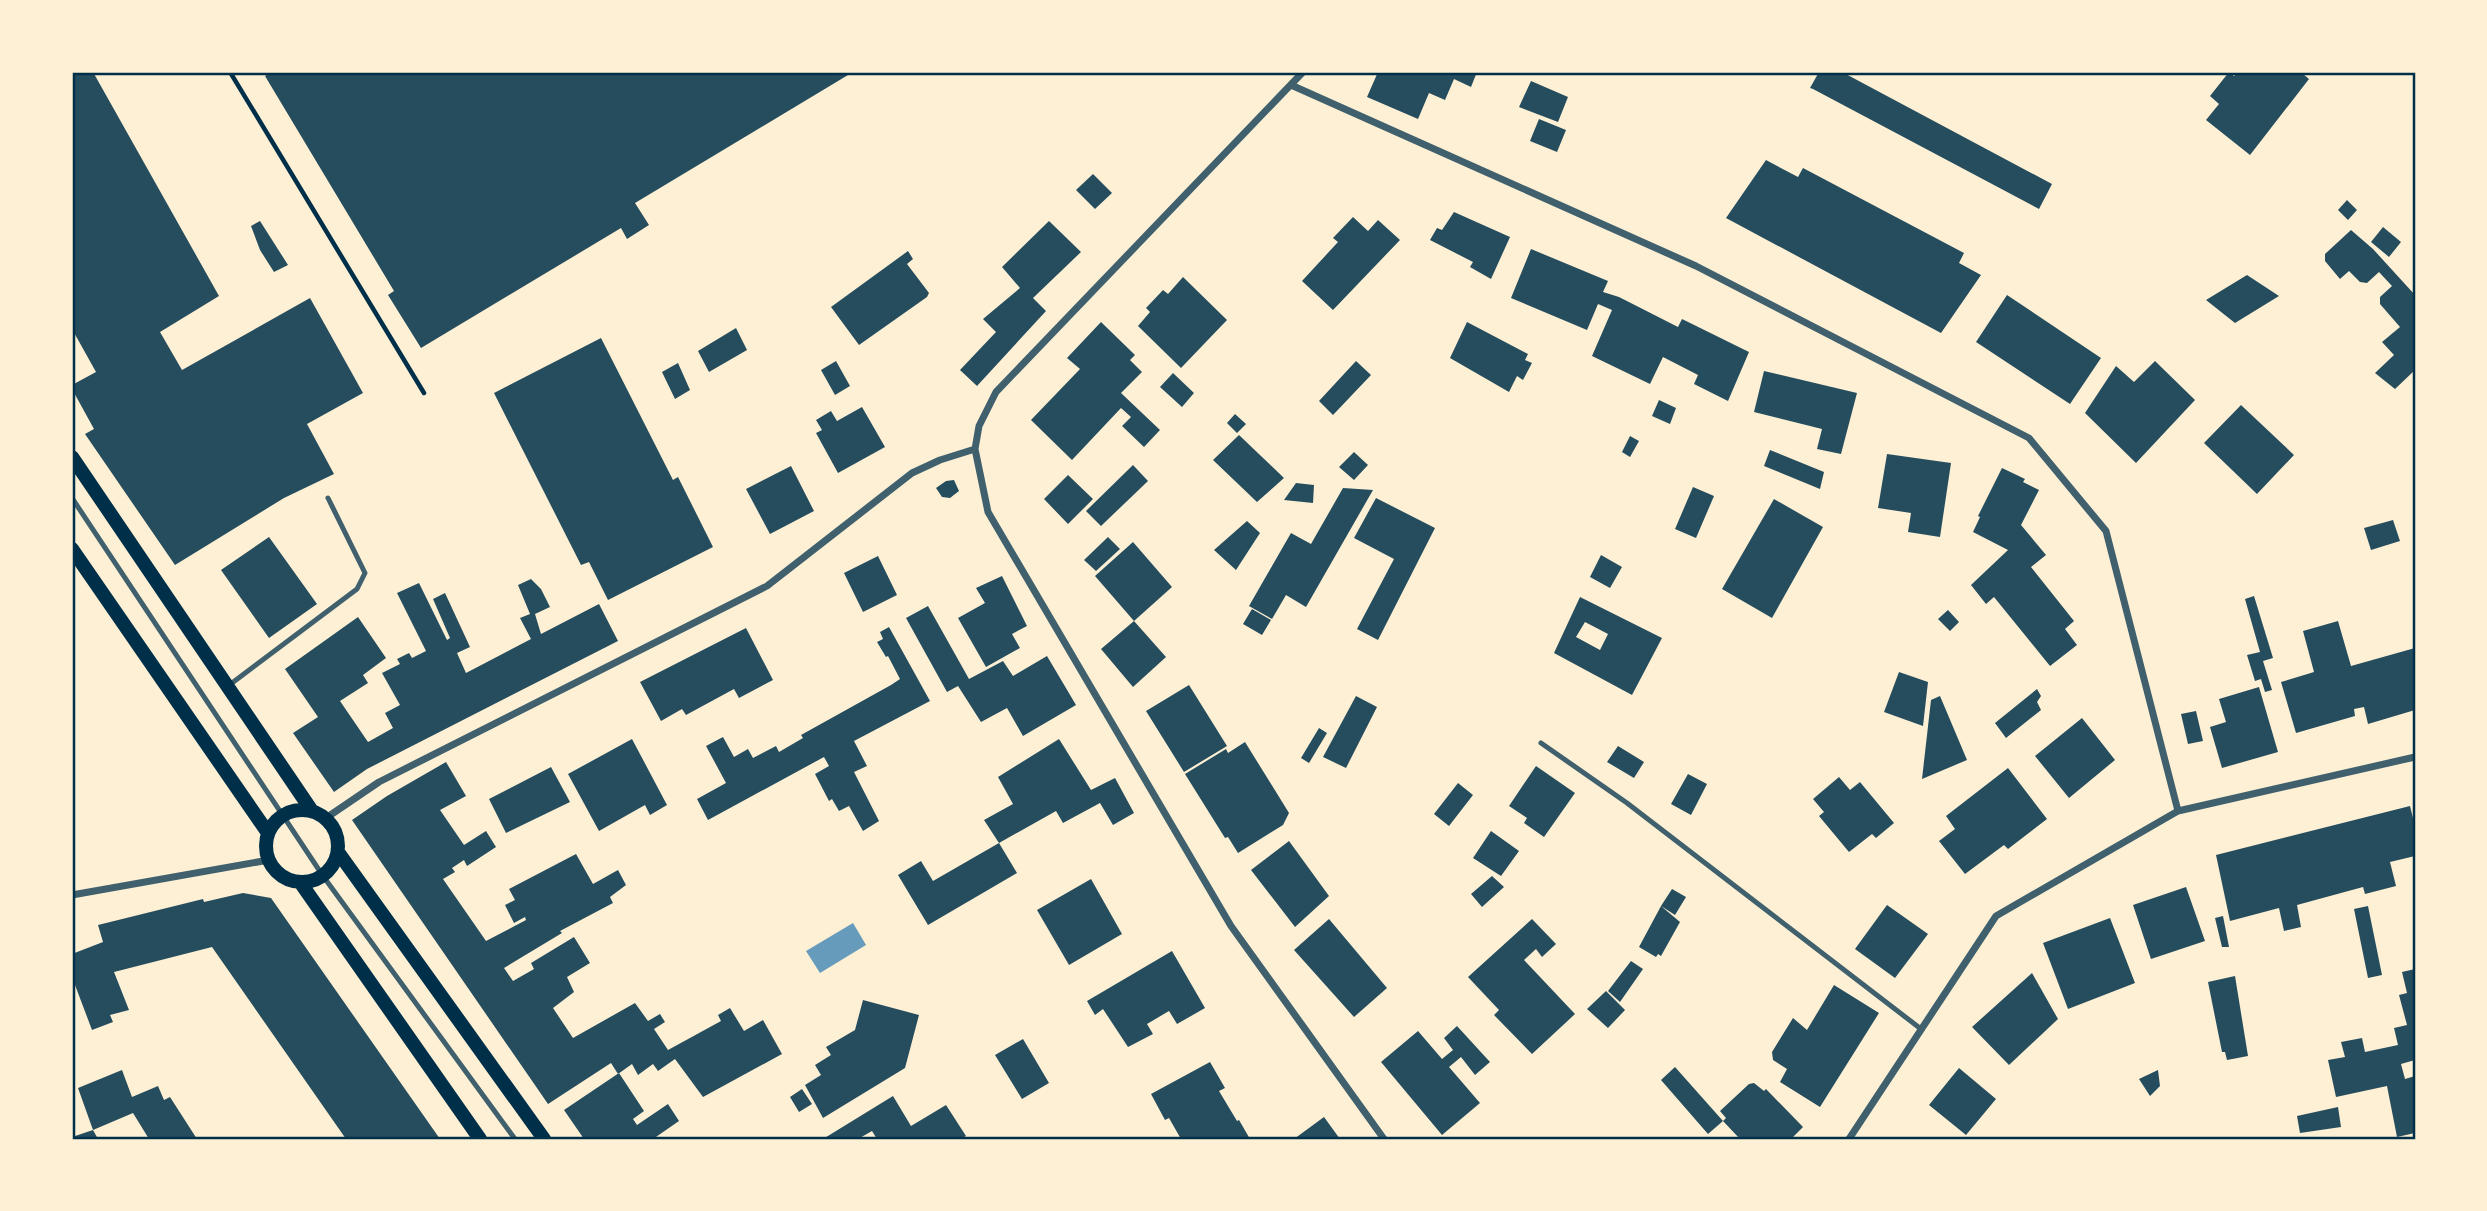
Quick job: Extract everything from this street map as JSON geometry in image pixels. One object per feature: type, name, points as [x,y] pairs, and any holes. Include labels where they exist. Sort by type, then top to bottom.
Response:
[{"type":"main road","points":[[72,457],[312,811]]},
{"type":"main road","points":[[72,549],[268,833]]},
{"type":"main road","points":[[338,852],[330,869],[323,876],[308,882],[287,879],[276,871],[269,860],[266,847],[268,833],[276,820],[292,810],[312,811],[326,818],[336,833],[338,852],[544,1139]]},
{"type":"main road","points":[[300,882],[480,1139]]},
{"type":"street","points":[[1303,72],[996,392],[979,426],[975,449],[988,512],[1231,926],[1384,1139]]},
{"type":"street","points":[[1291,85],[1696,266],[2029,438],[2106,531],[2178,811]]},
{"type":"street","points":[[326,818],[379,782],[767,586],[912,473],[940,460],[975,449]]},
{"type":"street","points":[[1849,1139],[1996,916],[2178,811],[2415,757]]},
{"type":"street","points":[[72,895],[269,860]]},
{"type":"lane","points":[[72,498],[323,876],[515,1139]]},
{"type":"lane","points":[[228,687],[357,589],[365,573],[328,498]]},
{"type":"lane","points":[[1541,743],[1627,803],[1921,1029]]},
{"type":"path","points":[[230,72],[424,393]]},
{"type":"water","points":[[853,923],[866,945],[820,973],[806,951]]},
{"type":"building","points":[[72,72],[93,72],[219,296],[160,332],[182,370],[310,298],[363,393],[307,424],[334,474],[284,498],[175,565],[85,434],[94,429],[72,389],[72,385],[96,372],[72,329]]},
{"type":"building","points":[[272,72],[853,72],[635,203],[649,225],[627,239],[621,228],[421,348],[388,295],[394,291],[265,76]]},
{"type":"building","points":[[1378,72],[1477,72],[1471,87],[1454,79],[1445,100],[1429,93],[1418,119],[1367,97]]},
{"type":"building","points":[[1819,72],[1842,72],[2052,184],[2039,209],[1810,88]]},
{"type":"building","points":[[2229,72],[2234,76],[2238,72],[2306,72],[2303,74],[2309,79],[2250,155],[2206,120],[2219,104],[2210,96]]},
{"type":"building","points":[[1531,81],[1568,97],[1558,122],[1519,107]]},
{"type":"building","points":[[1539,119],[1566,130],[1557,152],[1530,141]]},
{"type":"building","points":[[1766,160],[1798,177],[1803,168],[1964,253],[1959,263],[1981,275],[1941,333],[1726,218]]},
{"type":"building","points":[[1093,174],[1112,193],[1095,209],[1076,190]]},
{"type":"building","points":[[2347,200],[2357,210],[2348,220],[2338,210]]},
{"type":"building","points":[[1454,212],[1510,237],[1491,279],[1470,267],[1473,262],[1430,240],[1437,228],[1442,230]]},
{"type":"building","points":[[1353,217],[1368,231],[1378,220],[1400,240],[1333,310],[1302,281],[1338,242],[1333,238]]},
{"type":"building","points":[[260,221],[288,265],[274,272],[260,250],[251,226]]},
{"type":"building","points":[[1049,221],[1081,252],[1033,298],[1046,311],[977,386],[960,370],[996,332],[983,319],[1020,288],[1002,267]]},
{"type":"building","points":[[2383,227],[2401,242],[2389,257],[2371,242]]},
{"type":"building","points":[[2351,230],[2373,249],[2415,295],[2415,370],[2395,389],[2375,373],[2394,355],[2382,342],[2400,327],[2380,304],[2380,297],[2392,286],[2379,272],[2367,283],[2360,282],[2349,271],[2340,279],[2325,261],[2325,254]]},
{"type":"building","points":[[1531,249],[1608,281],[1603,292],[1619,297],[1678,327],[1682,319],[1749,352],[1728,401],[1694,384],[1698,375],[1663,357],[1650,384],[1592,356],[1612,310],[1598,304],[1587,330],[1511,298]]},
{"type":"building","points":[[908,251],[913,259],[907,264],[929,293],[927,297],[859,345],[831,307]]},
{"type":"building","points":[[2247,275],[2279,296],[2235,323],[2206,300]]},
{"type":"building","points":[[1183,277],[1227,320],[1181,368],[1138,326],[1150,312],[1146,308],[1163,290],[1168,294]]},
{"type":"building","points":[[2007,295],[2101,358],[2070,404],[1976,342]]},
{"type":"building","points":[[1101,322],[1135,355],[1130,360],[1142,372],[1121,393],[1160,430],[1144,447],[1122,426],[1131,417],[1121,408],[1072,460],[1031,420],[1080,369],[1067,358]]},
{"type":"building","points":[[1467,322],[1528,354],[1525,360],[1532,363],[1523,380],[1517,376],[1509,392],[1450,358]]},
{"type":"building","points":[[736,328],[747,350],[709,372],[698,351]]},
{"type":"building","points":[[601,338],[673,480],[678,477],[713,547],[608,600],[589,562],[581,565],[494,393]]},
{"type":"building","points":[[836,361],[850,386],[835,395],[821,370]]},
{"type":"building","points":[[1356,361],[1371,375],[1333,415],[1319,401]]},
{"type":"building","points":[[2155,361],[2195,400],[2136,463],[2085,413],[2116,366],[2134,382]]},
{"type":"building","points":[[678,363],[690,390],[675,399],[662,372]]},
{"type":"building","points":[[1764,371],[1857,393],[1841,454],[1817,449],[1822,429],[1754,412]]},
{"type":"building","points":[[1173,373],[1194,393],[1182,407],[1160,387]]},
{"type":"building","points":[[1659,400],[1676,408],[1670,424],[1652,416]]},
{"type":"building","points":[[2241,405],[2294,455],[2257,494],[2204,443]]},
{"type":"building","points":[[862,407],[885,447],[838,473],[816,433],[822,430],[816,420],[831,411],[837,421]]},
{"type":"building","points":[[1235,414],[1246,424],[1237,433],[1227,423]]},
{"type":"building","points":[[1239,435],[1284,478],[1257,502],[1213,460]]},
{"type":"building","points":[[1630,436],[1639,441],[1630,457],[1622,452]]},
{"type":"building","points":[[1770,450],[1824,472],[1820,489],[1764,466]]},
{"type":"building","points":[[1354,452],[1368,465],[1354,480],[1339,467]]},
{"type":"building","points":[[1887,454],[1951,463],[1940,537],[1908,532],[1911,513],[1878,508]]},
{"type":"building","points":[[1133,465],[1148,481],[1101,526],[1086,511]]},
{"type":"building","points":[[791,466],[814,511],[770,534],[746,489]]},
{"type":"building","points":[[2002,468],[2025,479],[2023,482],[2039,490],[2021,525],[2046,555],[2031,567],[2074,621],[2065,629],[2077,645],[2050,666],[1994,597],[1986,604],[1971,585],[2008,550],[1973,532]]},
{"type":"building","points":[[1068,475],[1093,499],[1068,524],[1044,499]]},
{"type":"building","points":[[954,480],[959,491],[950,498],[942,497],[936,488],[946,481]]},
{"type":"building","points":[[1296,483],[1314,485],[1313,503],[1284,500]]},
{"type":"building","points":[[1693,487],[1714,496],[1696,538],[1675,529]]},
{"type":"building","points":[[1343,488],[1373,490],[1306,607],[1286,595],[1272,619],[1249,606],[1291,533],[1311,544]]},
{"type":"building","points":[[1376,498],[1435,528],[1378,640],[1357,629],[1394,559],[1354,538]]},
{"type":"building","points":[[1774,499],[1823,527],[1772,618],[1722,589]]},
{"type":"building","points":[[2393,520],[2400,541],[2371,550],[2364,528]]},
{"type":"building","points":[[1247,521],[1260,533],[1236,570],[1214,550]]},
{"type":"building","points":[[269,537],[317,604],[269,638],[221,570]]},
{"type":"building","points":[[1108,537],[1120,549],[1096,571],[1084,560]]},
{"type":"building","points":[[1133,542],[1172,587],[1134,621],[1095,576]]},
{"type":"building","points":[[1601,555],[1622,567],[1610,588],[1590,577]]},
{"type":"building","points":[[878,556],[897,595],[863,612],[844,573]]},
{"type":"building","points":[[1002,576],[1027,626],[1012,634],[1020,648],[986,667],[958,618],[985,603],[976,588]]},
{"type":"building","points":[[531,579],[541,589],[550,607],[535,614],[541,634],[599,604],[618,641],[367,769],[334,792],[293,733],[318,717],[285,669],[358,617],[386,658],[363,675],[368,683],[340,701],[368,742],[393,728],[385,713],[400,705],[382,673],[400,664],[397,659],[409,653],[412,658],[426,651],[397,593],[419,583],[447,640],[450,638],[433,599],[445,593],[470,647],[457,653],[466,673],[531,639],[520,618],[530,614],[518,585]]},
{"type":"building","points":[[2254,596],[2273,658],[2263,661],[2272,690],[2265,692],[2261,679],[2255,681],[2247,655],[2260,652],[2245,599]]},
{"type":"building","points":[[1580,597],[1662,638],[1632,695],[1554,653]],"holes":[[[1585,622],[1608,634],[1600,650],[1576,637]]]},
{"type":"building","points":[[928,606],[969,679],[1003,661],[1013,676],[1047,656],[1076,705],[1023,736],[1007,708],[981,722],[958,686],[947,692],[906,618]]},
{"type":"building","points":[[1252,609],[1271,620],[1262,635],[1243,624]]},
{"type":"building","points":[[1948,610],[1959,622],[1950,631],[1938,619]]},
{"type":"building","points":[[1134,621],[1166,657],[1133,687],[1101,649]]},
{"type":"building","points":[[2338,621],[2351,666],[2415,648],[2415,710],[2368,724],[2364,707],[2354,709],[2355,716],[2296,733],[2281,682],[2314,672],[2303,631]]},
{"type":"building","points":[[889,627],[930,701],[854,741],[867,766],[854,772],[879,821],[863,831],[849,806],[839,811],[832,799],[829,801],[815,774],[829,766],[824,757],[708,820],[697,799],[726,783],[706,746],[723,737],[734,757],[748,749],[753,758],[776,746],[779,752],[803,738],[801,735],[891,685],[900,679],[877,642],[883,639],[880,632]]},
{"type":"building","points":[[746,628],[773,680],[739,698],[734,689],[686,715],[682,709],[661,721],[640,682]]},
{"type":"building","points":[[1899,672],[1928,682],[1923,726],[1884,712]]},
{"type":"building","points":[[1189,685],[1227,746],[1184,772],[1146,711]]},
{"type":"building","points":[[2259,687],[2278,752],[2222,768],[2210,727],[2226,722],[2219,699]]},
{"type":"building","points":[[2037,689],[2041,696],[2037,702],[2041,710],[2006,738],[1995,723]]},
{"type":"building","points":[[1356,696],[1377,707],[1346,768],[1323,757]]},
{"type":"building","points":[[1940,696],[1967,760],[1922,779],[1931,700]]},
{"type":"building","points":[[2196,711],[2203,741],[2188,744],[2181,714]]},
{"type":"building","points":[[2082,718],[2115,760],[2069,798],[2035,756]]},
{"type":"building","points":[[1319,728],[1327,733],[1309,763],[1301,758]]},
{"type":"building","points":[[632,739],[667,805],[650,815],[645,805],[599,831],[568,774]]},
{"type":"building","points":[[1059,739],[1091,790],[1115,778],[1134,813],[1113,825],[1100,803],[1063,823],[1056,811],[999,843],[984,820],[1013,804],[998,777]]},
{"type":"building","points":[[1245,742],[1289,813],[1283,825],[1238,853],[1228,837],[1225,838],[1185,774],[1226,749],[1228,753]]},
{"type":"building","points":[[1618,746],[1644,762],[1634,778],[1607,762]]},
{"type":"building","points":[[446,762],[466,796],[440,810],[464,845],[486,831],[496,847],[467,866],[464,860],[452,868],[455,872],[443,879],[486,941],[526,920],[525,917],[514,923],[505,905],[515,900],[509,889],[576,854],[593,884],[618,870],[626,885],[610,897],[613,903],[560,931],[562,933],[504,968],[513,981],[534,969],[531,963],[574,937],[590,963],[567,977],[574,992],[553,1008],[573,1038],[635,1003],[648,1021],[660,1014],[665,1022],[654,1029],[668,1050],[721,1021],[718,1015],[730,1008],[744,1031],[763,1020],[782,1054],[703,1097],[675,1059],[658,1071],[653,1064],[638,1075],[632,1064],[618,1074],[611,1063],[548,1104],[352,820]]},
{"type":"building","points":[[1536,766],[1575,793],[1544,837],[1524,823],[1527,818],[1509,806]]},
{"type":"building","points":[[551,767],[570,802],[506,833],[489,799]]},
{"type":"building","points":[[2008,768],[2047,819],[2008,849],[2004,845],[1965,874],[1939,841],[1955,829],[1946,816]]},
{"type":"building","points":[[1688,774],[1707,784],[1691,815],[1671,804]]},
{"type":"building","points":[[1839,777],[1850,790],[1860,782],[1894,823],[1876,838],[1872,834],[1849,852],[1819,816],[1824,812],[1813,799]]},
{"type":"building","points":[[1458,783],[1473,795],[1449,826],[1434,814]]},
{"type":"building","points":[[2410,806],[2415,826],[2415,856],[2390,862],[2396,886],[2365,894],[2363,887],[2297,905],[2301,927],[2284,931],[2279,908],[2230,921],[2216,855]]},
{"type":"building","points":[[1491,831],[1519,851],[1501,876],[1473,858]]},
{"type":"building","points":[[1289,841],[1329,896],[1295,927],[1251,870]]},
{"type":"building","points":[[999,843],[1017,873],[928,925],[898,875],[921,861],[933,881]]},
{"type":"building","points":[[1492,876],[1504,887],[1482,907],[1471,894]]},
{"type":"building","points":[[1091,879],[1122,934],[1069,965],[1037,910]]},
{"type":"building","points":[[2186,887],[2205,941],[2151,959],[2133,905]]},
{"type":"building","points":[[1672,889],[1686,897],[1675,915],[1661,906]]},
{"type":"building","points":[[243,893],[271,898],[440,1139],[346,1139],[212,947],[114,972],[129,1010],[110,1015],[113,1022],[92,1030],[72,977],[72,954],[103,942],[98,925],[203,899],[204,902]]},
{"type":"building","points":[[1887,905],[1928,934],[1895,978],[1855,949]]},
{"type":"building","points":[[1661,906],[1680,922],[1661,956],[1658,954],[1656,957],[1639,947]]},
{"type":"building","points":[[2368,906],[2382,975],[2368,978],[2354,909]]},
{"type":"building","points":[[2223,916],[2229,947],[2222,947],[2215,918]]},
{"type":"building","points":[[2110,918],[2135,983],[2068,1009],[2043,943]]},
{"type":"building","points":[[1329,919],[1387,988],[1354,1017],[1294,950]]},
{"type":"building","points":[[1532,919],[1556,944],[1542,957],[1536,949],[1524,960],[1575,1014],[1532,1054],[1494,1015],[1499,1010],[1468,977]]},
{"type":"building","points":[[1172,951],[1205,1008],[1177,1024],[1169,1011],[1147,1024],[1153,1034],[1128,1047],[1103,1009],[1095,1015],[1087,1001]]},
{"type":"building","points":[[1631,961],[1643,969],[1620,1002],[1608,991]]},
{"type":"building","points":[[2415,969],[2415,1060],[2401,1064],[2405,1079],[2415,1076],[2415,1133],[2397,1137],[2387,1086],[2336,1097],[2328,1060],[2345,1057],[2341,1042],[2362,1038],[2365,1052],[2398,1045],[2394,1028],[2407,1025],[2399,995],[2407,993],[2402,972]]},
{"type":"building","points":[[2032,973],[2058,1019],[2009,1065],[1972,1027]]},
{"type":"building","points":[[2235,976],[2248,1056],[2227,1060],[2225,1052],[2222,1052],[2208,982]]},
{"type":"building","points":[[1834,985],[1879,1013],[1820,1107],[1780,1082],[1787,1069],[1773,1060],[1772,1052],[1793,1018],[1807,1030]]},
{"type":"building","points":[[1606,991],[1625,1010],[1608,1028],[1587,1009]]},
{"type":"building","points":[[863,1000],[919,1015],[905,1068],[823,1118],[805,1085],[821,1075],[815,1065],[831,1055],[826,1047],[855,1030]]},
{"type":"building","points":[[1457,1026],[1490,1062],[1475,1075],[1461,1057],[1449,1067],[1480,1103],[1442,1135],[1381,1062],[1418,1031],[1442,1059],[1453,1050],[1444,1038]]},
{"type":"building","points":[[1023,1039],[1049,1083],[1022,1099],[995,1055]]},
{"type":"building","points":[[1210,1062],[1225,1088],[1219,1091],[1250,1139],[1181,1139],[1169,1118],[1165,1120],[1151,1094]]},
{"type":"building","points":[[1675,1067],[1723,1121],[1708,1134],[1661,1080]]},
{"type":"building","points":[[1959,1068],[1996,1099],[1966,1135],[1929,1105]]},
{"type":"building","points":[[122,1070],[132,1097],[158,1086],[164,1100],[170,1097],[197,1139],[149,1139],[133,1113],[93,1130],[78,1088]]},
{"type":"building","points":[[2158,1070],[2160,1086],[2150,1096],[2139,1079]]},
{"type":"building","points":[[619,1073],[644,1111],[633,1119],[637,1125],[668,1104],[679,1121],[653,1139],[584,1139],[564,1110]]},
{"type":"building","points":[[1754,1083],[1764,1091],[1766,1089],[1803,1127],[1791,1139],[1740,1139],[1723,1121],[1726,1118],[1720,1111],[1749,1084]]},
{"type":"building","points":[[802,1089],[812,1104],[799,1112],[790,1097]]},
{"type":"building","points":[[893,1096],[911,1126],[946,1105],[966,1136],[961,1139],[877,1139],[872,1131],[858,1139],[823,1139]]},
{"type":"building","points":[[2338,1107],[2341,1127],[2300,1133],[2297,1116]]},
{"type":"building","points":[[1324,1117],[1340,1139],[1294,1139]]},
{"type":"building","points":[[93,1130],[98,1139],[72,1139],[72,1137]]}]
